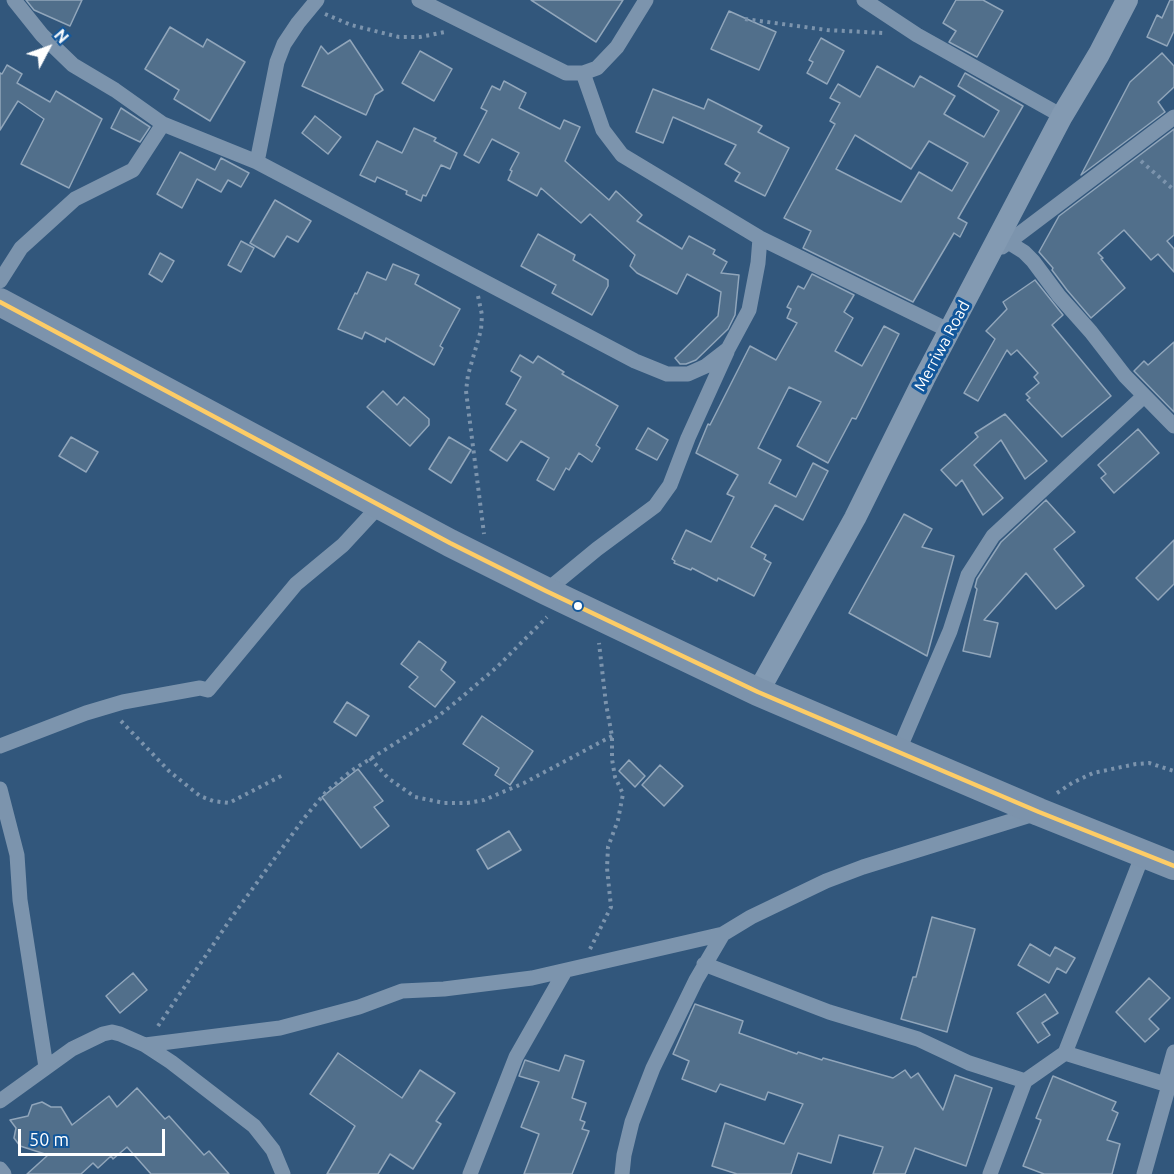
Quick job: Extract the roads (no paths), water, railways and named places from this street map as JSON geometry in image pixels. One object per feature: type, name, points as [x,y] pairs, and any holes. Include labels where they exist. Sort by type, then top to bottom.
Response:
[{"type":"highway","points":[[0,302],[488,562],[596,615],[758,692],[1039,812],[1174,866]]},
{"type":"street","points":[[14,0],[42,35],[73,65],[115,90],[163,124],[257,162],[635,361],[667,374],[688,374],[706,366],[728,349]]},
{"type":"street","points":[[419,0],[566,73],[583,73],[597,68],[617,47],[646,0]]},
{"type":"street","points":[[864,0],[917,35],[1062,116]]},
{"type":"street","name":"Merriwa Road","points":[[758,692],[855,518],[924,378],[1062,116],[1099,54],[1127,0]]},
{"type":"street","points":[[257,162],[277,62],[284,44],[314,4]]},
{"type":"street","points":[[583,73],[603,130],[622,155],[760,238],[950,331]]},
{"type":"street","points":[[989,257],[1174,117]]},
{"type":"street","points":[[0,280],[21,248],[75,199],[133,171],[163,124]]},
{"type":"street","points":[[555,595],[605,543],[655,506],[670,485],[688,438],[728,349],[749,310],[760,238]]},
{"type":"street","points":[[1008,242],[1033,261],[1059,296],[1144,396],[1174,426]]},
{"type":"street","points":[[898,752],[950,631],[968,575],[993,536],[1144,396]]},
{"type":"street","points":[[0,746],[86,713],[131,700],[200,688],[208,690],[296,584],[343,545],[380,505]]},
{"type":"street","points":[[0,789],[17,855],[20,900],[46,1067]]},
{"type":"street","points":[[145,1045],[280,1028],[348,1010],[402,991],[444,989],[532,978],[723,934],[751,917],[826,880],[1039,812]]},
{"type":"street","points":[[990,1174],[1026,1081],[1065,1053],[1143,854]]},
{"type":"street","points":[[622,1174],[624,1155],[641,1095],[704,964],[723,934]]},
{"type":"street","points":[[704,964],[829,1012],[918,1039],[969,1063],[1026,1081]]},
{"type":"street","points":[[470,1174],[516,1057],[572,969]]},
{"type":"street","points":[[0,1101],[72,1049],[103,1034],[112,1032],[120,1034],[145,1045],[171,1062],[254,1126],[273,1150],[283,1174]]},
{"type":"street","points":[[1165,1084],[1174,1052]]},
{"type":"street","points":[[1065,1053],[1168,1085],[1144,1174]]},
{"type":"street","points":[[0,1169],[4,1174]]}]
